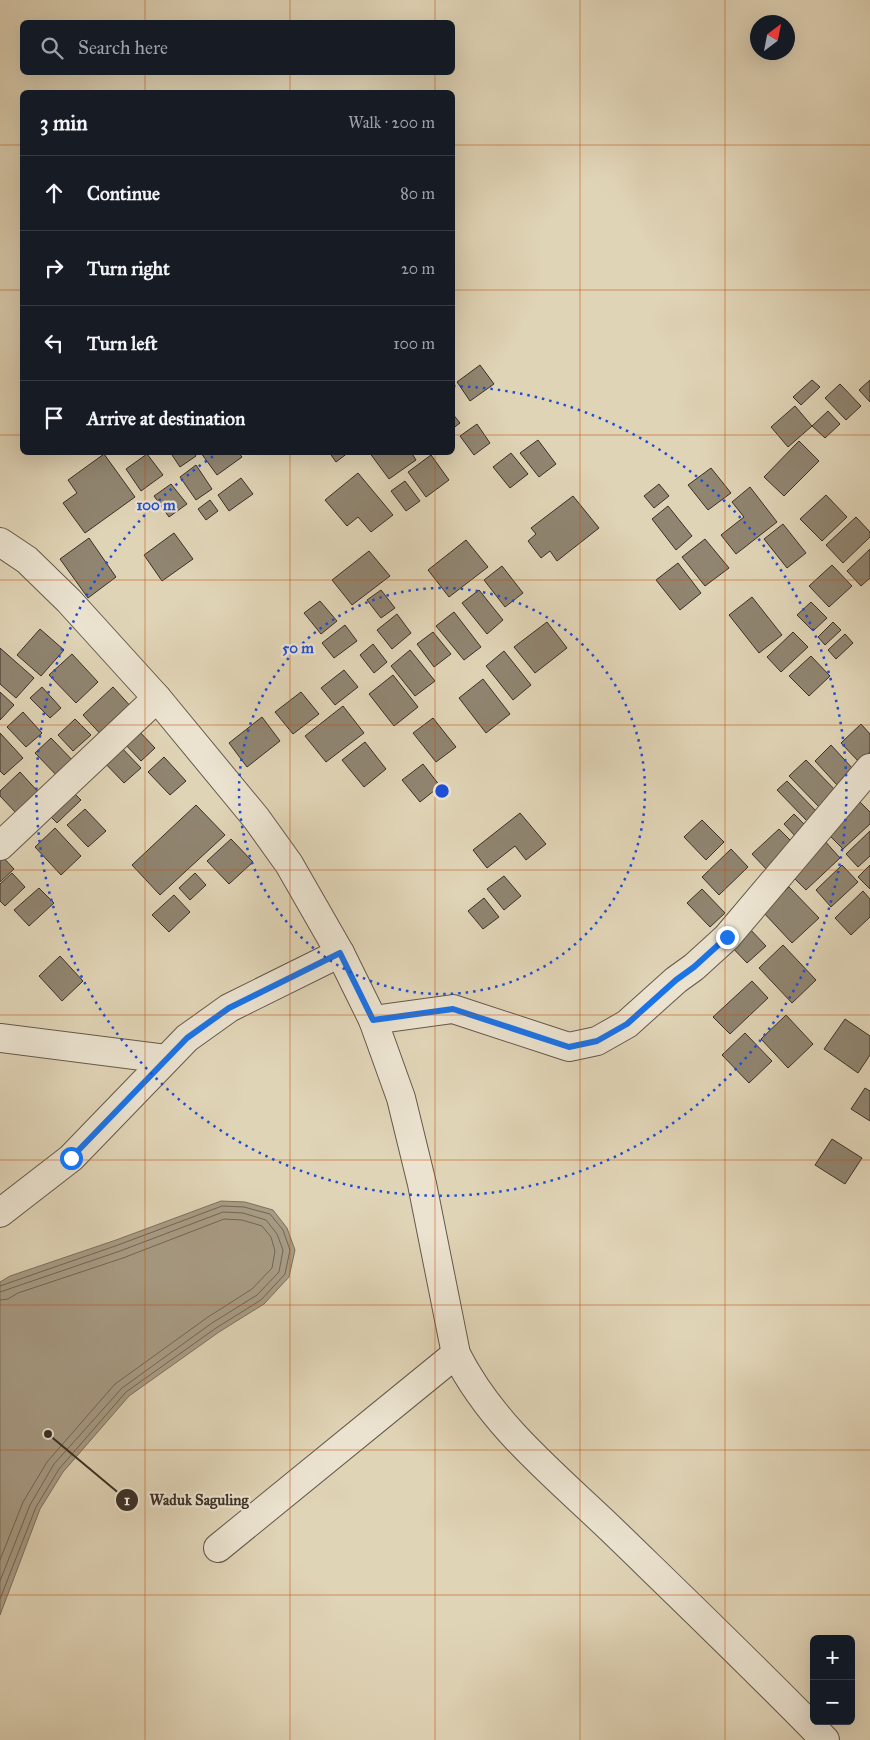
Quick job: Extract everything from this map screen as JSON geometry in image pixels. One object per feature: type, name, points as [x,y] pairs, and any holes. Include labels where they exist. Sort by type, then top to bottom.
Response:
[{"type":"street","points":[[0,542],[41,572],[157,698],[272,839],[289,864],[340,953],[373,1020],[401,1098],[413,1146],[456,1354],[468,1379],[525,1447],[682,1598],[825,1740]]},
{"type":"street","points":[[0,846],[157,698]]},
{"type":"street","points":[[373,1020],[453,1009],[569,1047],[597,1041],[627,1024],[727,937],[870,768]]},
{"type":"street","points":[[0,1213],[71,1158],[187,1038],[229,1008],[340,953]]},
{"type":"street","points":[[0,1038],[166,1059]]},
{"type":"street","points":[[218,1548],[456,1354]]},
{"type":"water","points":[[221,1201],[245,1202],[273,1210],[287,1228],[295,1250],[289,1277],[264,1304],[219,1332],[129,1396],[63,1472],[40,1509],[0,1615],[0,1282],[10,1276],[116,1240]]},
{"type":"building","points":[[480,365],[494,384],[470,401],[457,382]]},
{"type":"building","points":[[812,380],[820,387],[801,405],[793,397]]},
{"type":"building","points":[[870,380],[870,402],[859,390]]},
{"type":"building","points":[[840,384],[861,406],[846,420],[825,398]]},
{"type":"building","points":[[795,406],[812,426],[788,447],[771,427]]},
{"type":"building","points":[[828,411],[840,424],[825,438],[812,426]]},
{"type":"building","points":[[455,417],[460,423],[455,427]]},
{"type":"building","points":[[477,424],[490,443],[474,455],[460,436]]},
{"type":"building","points":[[538,440],[556,464],[539,477],[520,453]]},
{"type":"building","points":[[799,441],[819,461],[784,496],[764,477]]},
{"type":"building","points":[[511,453],[528,474],[510,488],[493,467]]},
{"type":"building","points":[[105,455],[135,497],[85,533],[63,503],[77,493],[68,480]]},
{"type":"building","points":[[148,455],[163,475],[141,491],[126,469]]},
{"type":"building","points":[[172,455],[196,455],[196,456],[180,467]]},
{"type":"building","points":[[202,455],[240,455],[242,457],[217,475]]},
{"type":"building","points":[[331,455],[345,455],[336,462]]},
{"type":"building","points":[[371,455],[413,455],[416,460],[389,479]]},
{"type":"building","points":[[431,455],[449,480],[426,497],[408,472]]},
{"type":"building","points":[[196,465],[212,489],[196,500],[180,477]]},
{"type":"building","points":[[711,468],[731,493],[708,510],[688,485]]},
{"type":"building","points":[[358,473],[393,515],[371,532],[358,517],[347,526],[325,500]]},
{"type":"building","points":[[241,478],[253,494],[229,511],[218,495]]},
{"type":"building","points":[[405,481],[420,501],[406,511],[391,491]]},
{"type":"building","points":[[171,484],[187,504],[169,517],[154,496]]},
{"type":"building","points":[[659,484],[669,496],[654,508],[644,496]]},
{"type":"building","points":[[750,487],[777,522],[736,554],[721,535],[744,517],[732,502]]},
{"type":"building","points":[[826,495],[847,517],[822,541],[800,519]]},
{"type":"building","points":[[573,496],[599,528],[557,561],[550,551],[541,558],[528,541],[536,534],[531,528]]},
{"type":"building","points":[[210,500],[218,511],[206,520],[198,509]]},
{"type":"building","points":[[668,506],[692,536],[676,550],[652,519]]},
{"type":"building","points":[[856,517],[870,532],[870,537],[843,563],[826,545]]},
{"type":"building","points":[[783,524],[806,553],[787,568],[764,539]]},
{"type":"building","points":[[174,533],[193,559],[162,581],[144,555]]},
{"type":"building","points":[[89,538],[116,577],[88,598],[60,559]]},
{"type":"building","points":[[705,539],[729,568],[705,586],[682,557]]},
{"type":"building","points":[[466,540],[488,567],[449,597],[428,570]]},
{"type":"building","points":[[870,549],[870,578],[861,586],[847,571]]},
{"type":"building","points":[[369,551],[390,576],[352,605],[332,580]]},
{"type":"building","points":[[678,563],[701,593],[680,610],[656,580]]},
{"type":"building","points":[[832,565],[852,586],[829,607],[809,586]]},
{"type":"building","points":[[502,566],[523,593],[505,607],[484,580]]},
{"type":"building","points":[[381,590],[395,608],[381,618],[367,600]]},
{"type":"building","points":[[479,590],[503,620],[487,634],[462,603]]},
{"type":"building","points":[[752,597],[782,635],[759,653],[729,615]]},
{"type":"building","points":[[320,601],[337,621],[321,634],[304,613]]},
{"type":"building","points":[[811,602],[827,618],[813,631],[797,615]]},
{"type":"building","points":[[454,612],[481,647],[464,660],[436,626]]},
{"type":"building","points":[[397,614],[411,633],[392,649],[377,630]]},
{"type":"building","points":[[547,622],[567,648],[535,673],[514,647]]},
{"type":"building","points":[[833,622],[841,630],[825,645],[818,637]]},
{"type":"building","points":[[345,625],[357,641],[334,658],[322,643]]},
{"type":"building","points":[[40,629],[64,650],[41,676],[17,655]]},
{"type":"building","points":[[433,632],[451,654],[434,667],[417,644]]},
{"type":"building","points":[[793,632],[808,647],[781,672],[767,657]]},
{"type":"building","points":[[845,634],[853,643],[836,659],[828,650]]},
{"type":"building","points":[[373,644],[387,662],[374,673],[360,655]]},
{"type":"building","points":[[0,648],[34,678],[16,698],[0,684]]},
{"type":"building","points":[[410,650],[435,681],[415,696],[391,666]]},
{"type":"building","points":[[504,651],[531,685],[513,700],[486,666]]},
{"type":"building","points":[[72,654],[98,682],[76,703],[49,675]]},
{"type":"building","points":[[811,656],[830,676],[809,696],[789,676]]},
{"type":"building","points":[[344,670],[358,687],[335,705],[321,688]]},
{"type":"building","points":[[393,675],[418,707],[394,726],[369,694]]},
{"type":"building","points":[[483,679],[510,714],[486,733],[459,698]]},
{"type":"building","points":[[42,687],[61,708],[50,718],[30,698]]},
{"type":"building","points":[[113,687],[134,710],[104,738],[83,715]]},
{"type":"building","points":[[0,692],[14,705],[0,720]]},
{"type":"building","points":[[301,692],[319,714],[293,734],[275,712]]},
{"type":"building","points":[[343,706],[364,733],[326,762],[305,736]]},
{"type":"building","points":[[23,712],[42,733],[26,747],[7,727]]},
{"type":"building","points":[[262,717],[280,741],[247,767],[229,743]]},
{"type":"building","points":[[433,718],[456,747],[436,762],[413,733]]},
{"type":"building","points":[[75,719],[91,735],[73,751],[58,735]]},
{"type":"building","points":[[861,724],[870,734],[870,752],[859,762],[841,743]]},
{"type":"building","points":[[137,729],[155,748],[141,761],[123,742]]},
{"type":"building","points":[[0,733],[23,758],[4,775],[0,771]]},
{"type":"building","points":[[51,738],[79,767],[63,782],[35,753]]},
{"type":"building","points":[[365,742],[386,769],[364,787],[342,760]]},
{"type":"building","points":[[119,745],[141,768],[124,783],[102,760]]},
{"type":"building","points":[[831,745],[854,770],[837,785],[815,761]]},
{"type":"building","points":[[164,757],[186,781],[170,795],[148,772]]},
{"type":"building","points":[[806,760],[838,793],[821,809],[789,776]]},
{"type":"building","points":[[423,764],[440,786],[420,802],[402,780]]},
{"type":"building","points":[[20,772],[42,796],[20,817],[0,796],[0,791]]},
{"type":"building","points":[[787,781],[817,812],[807,821],[777,790]]},
{"type":"building","points":[[68,787],[81,800],[57,823],[44,810]]},
{"type":"building","points":[[855,797],[870,812],[870,824],[843,849],[825,831]]},
{"type":"building","points":[[196,805],[225,835],[160,895],[132,865]]},
{"type":"building","points":[[85,809],[106,831],[88,847],[67,825]]},
{"type":"building","points":[[520,813],[546,844],[526,860],[515,846],[487,868],[473,850]]},
{"type":"building","points":[[794,814],[809,829],[798,839],[784,824]]},
{"type":"building","points":[[702,820],[724,842],[706,860],[684,837]]},
{"type":"building","points":[[55,828],[81,856],[61,875],[35,847]]},
{"type":"building","points":[[779,829],[796,846],[769,872],[752,854]]},
{"type":"building","points":[[870,831],[870,856],[858,867],[846,854]]},
{"type":"building","points":[[231,839],[253,862],[229,884],[207,861]]},
{"type":"building","points":[[823,839],[840,858],[806,890],[788,872]]},
{"type":"building","points":[[731,849],[748,867],[719,895],[702,877]]},
{"type":"building","points":[[0,854],[14,869],[0,882]]},
{"type":"building","points":[[842,865],[858,882],[831,907],[816,890]]},
{"type":"building","points":[[870,865],[870,889],[858,877]]},
{"type":"building","points":[[12,873],[25,887],[5,906],[0,901],[0,884]]},
{"type":"building","points":[[195,873],[206,885],[190,900],[179,888]]},
{"type":"building","points":[[504,876],[521,896],[504,910],[487,889]]},
{"type":"building","points":[[789,887],[819,918],[792,943],[763,912]]},
{"type":"building","points":[[39,888],[54,903],[29,926],[14,910]]},
{"type":"building","points":[[702,889],[725,913],[710,927],[687,903]]},
{"type":"building","points":[[863,891],[870,899],[870,917],[851,935],[835,918]]},
{"type":"building","points":[[174,895],[190,912],[169,932],[152,915]]},
{"type":"building","points":[[484,898],[499,917],[483,929],[468,911]]},
{"type":"building","points":[[747,926],[766,946],[747,963],[728,943]]},
{"type":"building","points":[[783,945],[816,980],[792,1003],[759,968]]},
{"type":"building","points":[[60,956],[83,981],[62,1001],[39,976]]},
{"type":"building","points":[[752,981],[768,998],[730,1034],[713,1017]]},
{"type":"building","points":[[786,1015],[813,1044],[788,1068],[761,1039]]},
{"type":"building","points":[[845,1019],[870,1036],[870,1055],[858,1073],[824,1049]]},
{"type":"building","points":[[745,1033],[772,1061],[749,1083],[722,1055]]},
{"type":"building","points":[[865,1088],[870,1091],[870,1121],[851,1109]]},
{"type":"building","points":[[832,1139],[862,1158],[845,1184],[815,1165]]},
{"type":"place","name":"Waduk Saguling","points":[[48,1434]]},
{"type":"route","points":[[71,1158],[187,1038],[229,1008],[340,953],[373,1020],[453,1009],[492,1020],[569,1047],[597,1041],[627,1024],[727,937]]}]
